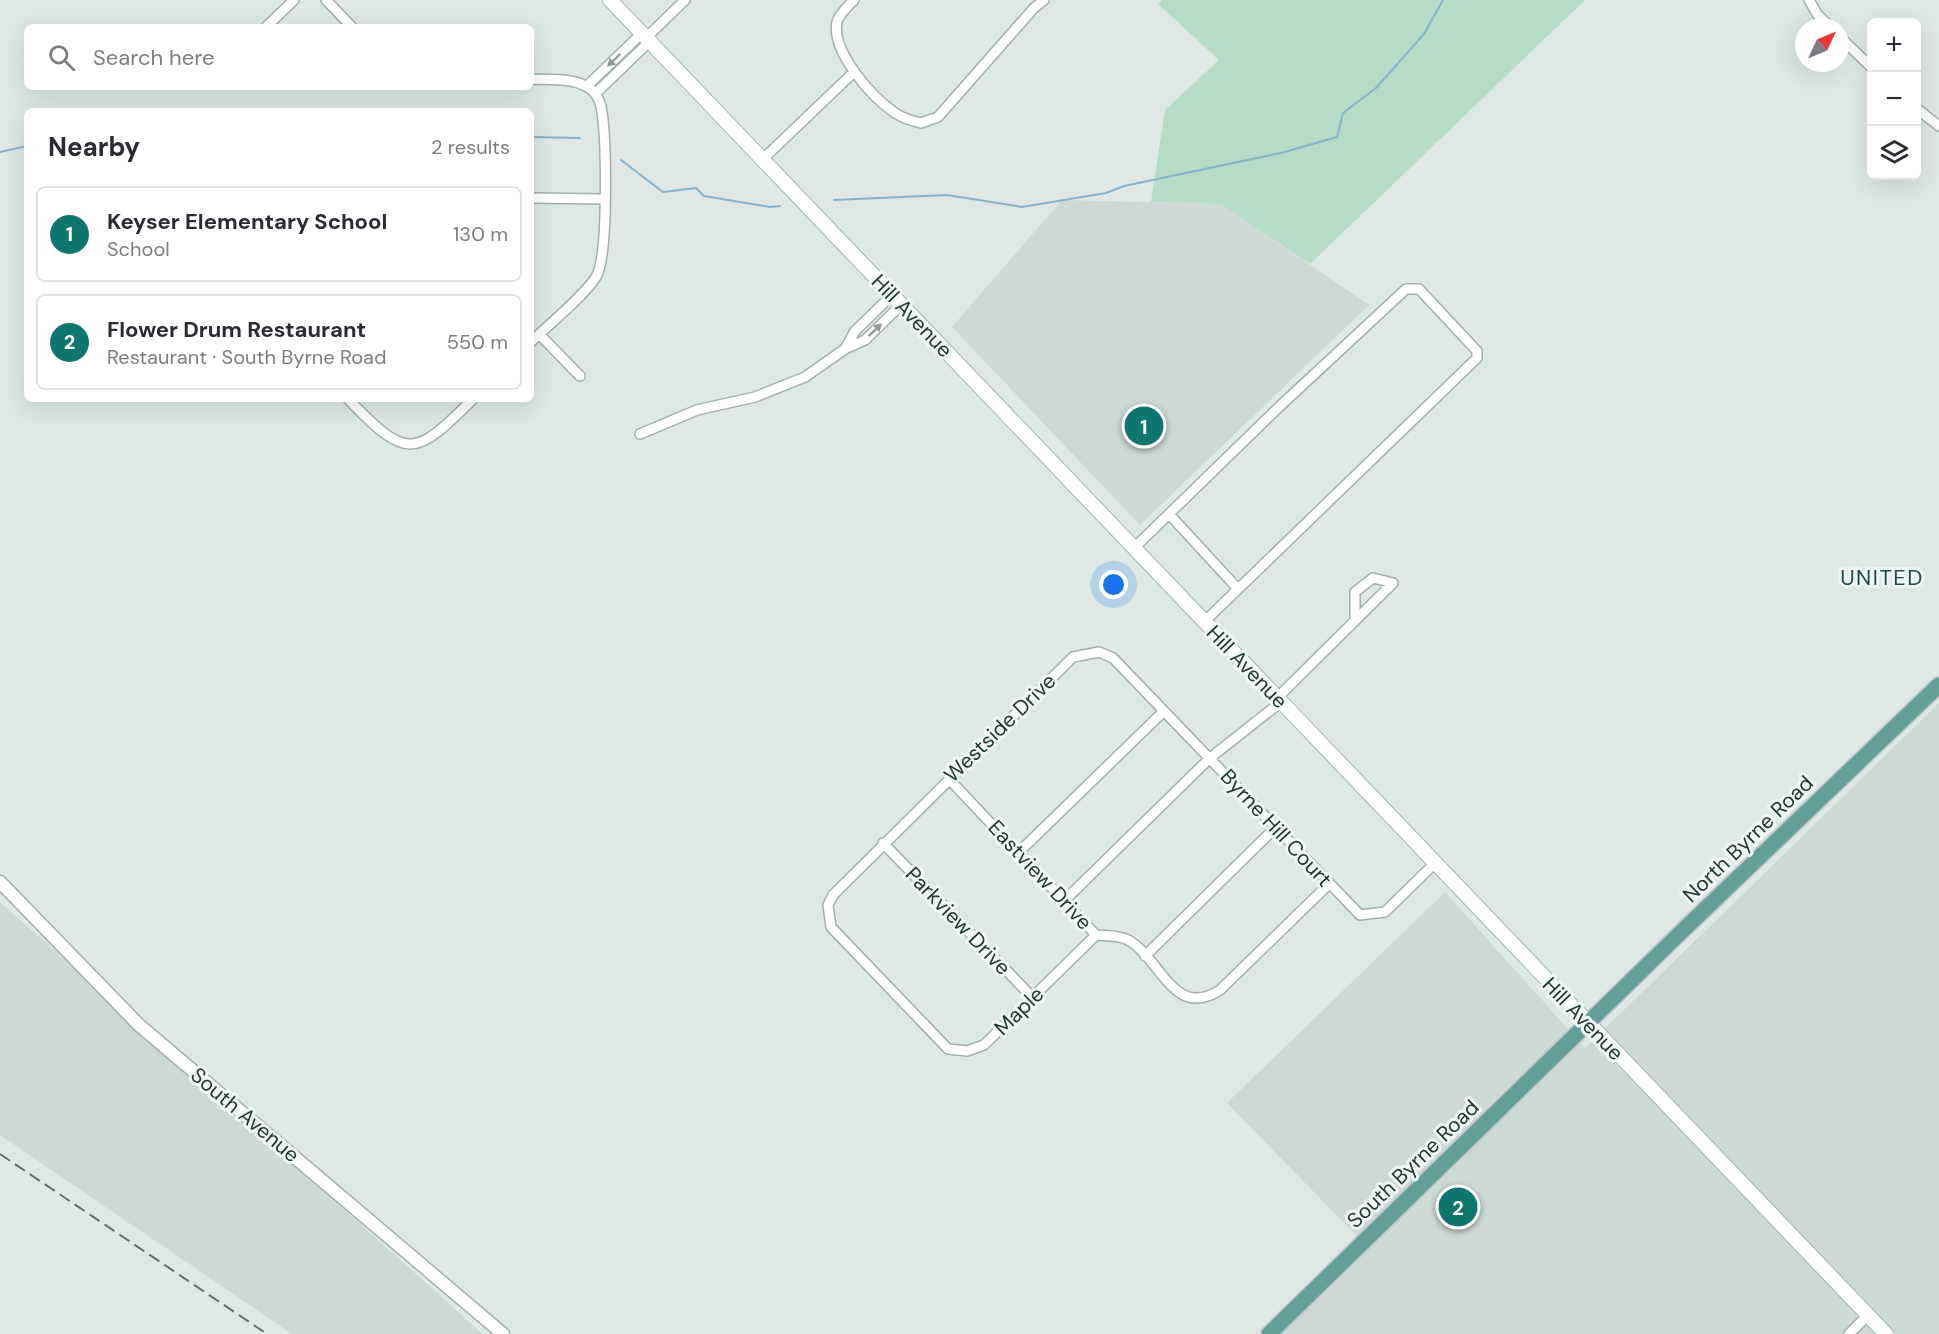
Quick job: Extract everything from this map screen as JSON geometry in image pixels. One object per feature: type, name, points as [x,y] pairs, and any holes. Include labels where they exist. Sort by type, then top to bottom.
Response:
[{"type":"main road","name":"Hill Avenue","points":[[610,0],[1886,1334]]},
{"type":"main road","name":"North Byrne Road","points":[[1587,1023],[1939,685]]},
{"type":"main road","name":"South Byrne Road","points":[[1269,1334],[1587,1023]]},
{"type":"street","points":[[269,24],[294,0]]},
{"type":"street","points":[[326,0],[349,24]]},
{"type":"street","points":[[587,86],[645,38],[685,0]]},
{"type":"street","points":[[854,0],[838,20],[836,33],[842,52],[854,72],[895,113],[921,123],[931,122],[938,117],[1034,8],[1044,0]]},
{"type":"street","points":[[1809,0],[1821,18]]},
{"type":"street","points":[[596,94],[645,38]]},
{"type":"street","points":[[1849,46],[1867,63]]},
{"type":"street","points":[[762,160],[854,72]]},
{"type":"street","points":[[534,79],[560,80],[587,86],[596,94],[602,108],[605,139],[601,261],[597,276],[534,339]]},
{"type":"street","points":[[1921,115],[1939,126]]},
{"type":"street","points":[[534,198],[604,199]]},
{"type":"street","points":[[1134,548],[1406,289],[1419,290],[1477,351],[1477,358],[1204,622]]},
{"type":"street","points":[[845,349],[855,331],[896,300]]},
{"type":"street","points":[[640,434],[697,410],[756,397],[806,377],[845,349],[865,340],[896,300]]},
{"type":"street","points":[[539,334],[580,376]]},
{"type":"street","points":[[351,402],[379,431],[393,441],[408,444],[425,442],[438,434],[470,402]]},
{"type":"street","points":[[1169,514],[1238,589]]},
{"type":"street","points":[[1065,900],[1210,758],[1279,700],[1393,583],[1373,578],[1355,592],[1355,621]]},
{"type":"street","name":"Westside Drive","points":[[840,887],[1073,657],[1099,652],[1113,658],[1127,672]]},
{"type":"street","name":"Byrne Hill Court","points":[[1127,672],[1360,915],[1385,912],[1435,863]]},
{"type":"street","points":[[1019,852],[1164,711]]},
{"type":"street","name":"Eastview Drive","points":[[949,779],[1096,935],[1129,940],[1178,992],[1193,1000],[1209,998],[1220,990],[1329,884]]},
{"type":"street","points":[[1144,956],[1275,828]]},
{"type":"street","name":"Parkview Drive","points":[[884,843],[1033,998]]},
{"type":"street","name":"South Avenue","points":[[0,882],[139,1025],[503,1334]]},
{"type":"street","name":"Maple","points":[[840,887],[828,905],[831,927],[948,1049],[967,1051],[984,1045],[1096,935]]},
{"type":"street","points":[[1849,1334],[1868,1315]]},
{"type":"shaded area","points":[[1062,200],[1221,204],[1369,305],[1140,525],[952,327]]},
{"type":"shaded area","points":[[1939,703],[1939,1334],[1275,1334],[1363,1242],[1227,1103],[1445,892],[1585,1048]]},
{"type":"shaded area","points":[[0,902],[483,1334],[292,1334],[0,1135]]},
{"type":"green space","points":[[1162,0],[1585,0],[1310,264],[1221,204],[1151,202],[1165,110],[1219,60],[1158,4]]},
{"type":"waterway","points":[[834,200],[947,195],[1022,207],[1106,193],[1124,186],[1281,153],[1337,137],[1343,113],[1376,88],[1424,34],[1443,0]]},
{"type":"waterway","points":[[534,137],[580,138]]},
{"type":"waterway","points":[[0,152],[24,147]]},
{"type":"waterway","points":[[621,160],[663,192],[696,188],[704,196],[770,207],[780,206]]},
{"type":"railway","points":[[0,1154],[267,1334]]},
{"type":"place","name":"Keyser Elementary School","points":[[1144,426]]},
{"type":"place","name":"Flower Drum Restaurant","points":[[1458,1207]]},
{"type":"district","name":"UNITED","points":[[1882,577]]}]
